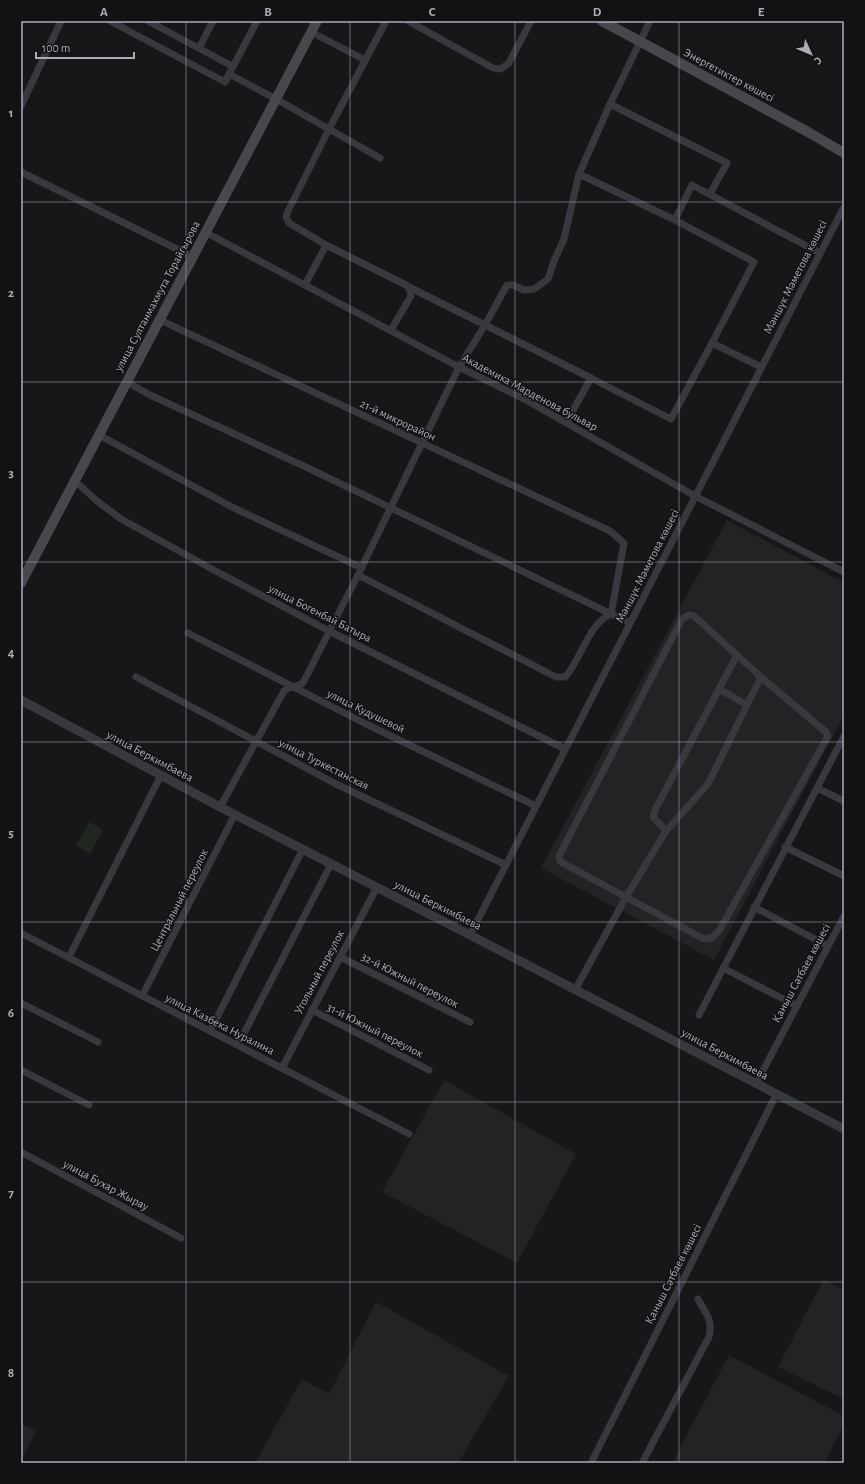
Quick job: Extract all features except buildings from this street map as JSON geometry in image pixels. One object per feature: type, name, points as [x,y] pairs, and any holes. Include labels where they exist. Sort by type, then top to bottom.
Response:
[{"type":"main road","name":"улица Султанмахмута Торайгырова","points":[[21,583],[316,21]]},
{"type":"main road","name":"Энергетиктер көшесі","points":[[602,21],[844,153]]},
{"type":"street","points":[[21,106],[61,21]]},
{"type":"street","points":[[110,21],[225,82],[232,66],[257,21]]},
{"type":"street","points":[[148,21],[232,66]]},
{"type":"street","points":[[199,48],[213,21]]},
{"type":"street","points":[[386,21],[328,129],[288,211],[286,217],[289,223],[326,245],[671,419],[754,262],[675,220],[579,174]]},
{"type":"street","points":[[408,21],[493,68],[501,69],[508,63],[531,21]]},
{"type":"street","points":[[220,807],[284,691],[291,686],[297,686],[303,683],[362,568],[459,367],[507,285],[513,285],[524,290],[534,289],[548,279],[554,260],[564,239],[579,174],[610,104],[650,21]]},
{"type":"street","points":[[311,32],[365,60]]},
{"type":"street","points":[[228,74],[276,99],[380,158]]},
{"type":"street","points":[[610,104],[727,164],[710,194]]},
{"type":"street","points":[[21,172],[193,257]]},
{"type":"street","points":[[675,220],[692,184],[820,253]]},
{"type":"street","name":"Мәншүк Мәметова көшесі","points":[[470,934],[844,207]]},
{"type":"street","name":"Академика Марденова бульвар","points":[[205,232],[459,367],[526,400],[694,496],[844,572]]},
{"type":"street","points":[[305,285],[326,245]]},
{"type":"street","points":[[390,330],[411,296],[410,290],[406,285]]},
{"type":"street","name":"21-й микрорайон","points":[[160,320],[610,531],[624,543],[611,614]]},
{"type":"street","points":[[712,343],[761,368]]},
{"type":"street","points":[[566,423],[591,378]]},
{"type":"street","points":[[127,382],[150,395],[391,508],[630,623]]},
{"type":"street","points":[[99,435],[232,507],[362,568]]},
{"type":"street","name":"улица Богенбай Батыра","points":[[75,482],[121,519],[210,568],[329,631],[565,750]]},
{"type":"street","points":[[358,575],[556,677],[565,677],[571,670],[586,641],[603,618],[611,614]]},
{"type":"street","points":[[689,615],[694,616],[761,677],[826,732],[828,736],[719,931],[711,938],[704,939],[561,862],[560,854],[682,619],[689,615]]},
{"type":"street","name":"улица Кудушевой","points":[[188,633],[373,728],[536,806]]},
{"type":"street","points":[[666,831],[653,817],[655,810],[737,655]]},
{"type":"street","name":"улица Туркестанская","points":[[136,677],[336,784],[506,865]]},
{"type":"street","points":[[575,990],[626,897],[666,831],[708,784],[761,677]]},
{"type":"street","points":[[719,689],[748,705]]},
{"type":"street","name":"улица Беркимбаева","points":[[21,700],[220,807],[470,934],[844,1130]]},
{"type":"street","points":[[699,1015],[844,736]]},
{"type":"street","points":[[69,957],[161,775]]},
{"type":"street","points":[[817,788],[844,801]]},
{"type":"street","name":"Центральный переулок","points":[[142,996],[235,814]]},
{"type":"street","points":[[785,847],[844,876]]},
{"type":"street","points":[[210,1031],[303,849]]},
{"type":"street","points":[[238,1045],[332,864]]},
{"type":"street","name":"Угольный переулок","points":[[282,1068],[376,887]]},
{"type":"street","points":[[754,907],[828,946]]},
{"type":"street","name":"Қаныш Сәтбаев көшесі","points":[[756,1084],[844,916]]},
{"type":"street","name":"улица Казбека Нуралина","points":[[21,933],[409,1134]]},
{"type":"street","name":"32-й Южный переулок","points":[[340,957],[470,1022]]},
{"type":"street","points":[[723,968],[797,1006]]},
{"type":"street","points":[[21,1003],[98,1042]]},
{"type":"street","name":"31-й Южный переулок","points":[[312,1010],[429,1070]]},
{"type":"street","points":[[21,1070],[89,1105]]},
{"type":"street","name":"Қаныш Сәтбаев көшесі","points":[[591,1463],[776,1095]]},
{"type":"street","name":"улица Бухар Жырау","points":[[21,1152],[181,1238]]},
{"type":"street","points":[[642,1463],[709,1337],[711,1328],[710,1320],[698,1299]]},
{"type":"shaded area","points":[[727,520],[844,583],[844,715],[714,960],[541,868]]},
{"type":"shaded area","points":[[89,822],[103,830],[90,854],[76,845]]},
{"type":"shaded area","points":[[444,1080],[576,1154],[517,1263],[382,1192]]},
{"type":"shaded area","points":[[824,1279],[844,1290],[844,1399],[778,1367]]},
{"type":"shaded area","points":[[376,1302],[509,1376],[458,1463],[255,1463],[302,1379],[329,1394]]},
{"type":"shaded area","points":[[729,1355],[844,1416],[844,1424],[824,1463],[672,1463]]},
{"type":"shaded area","points":[[21,1423],[36,1431],[21,1461]]}]
